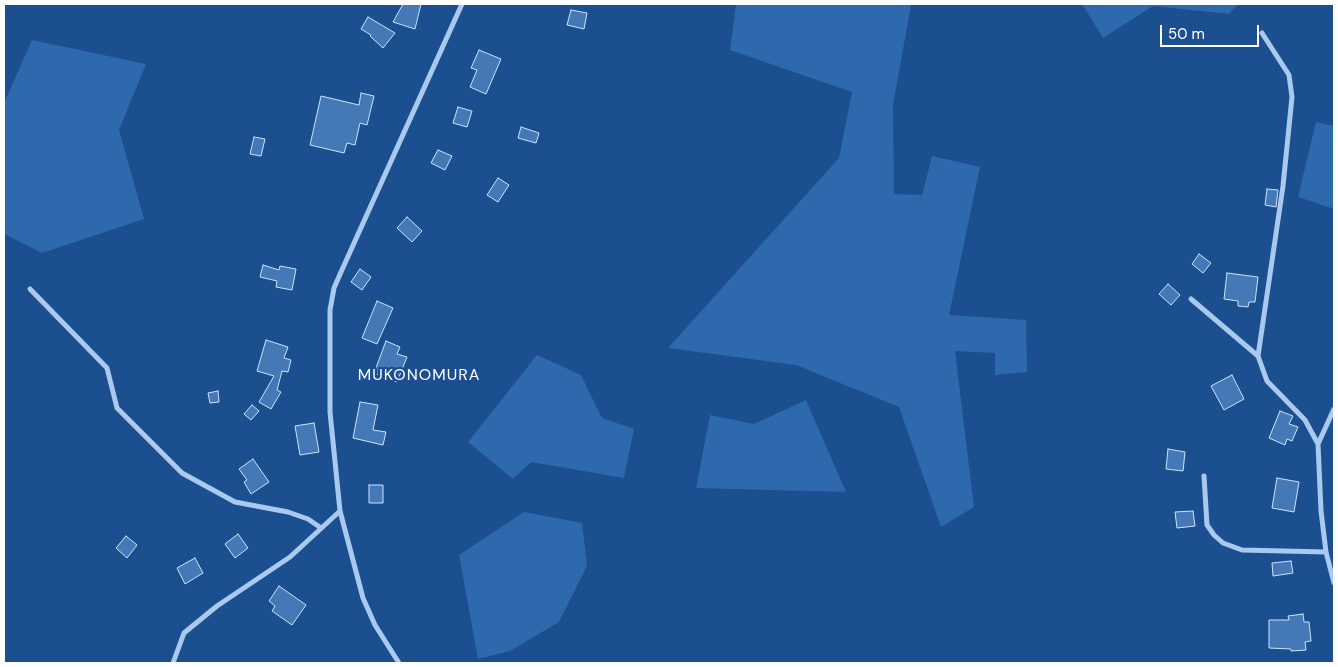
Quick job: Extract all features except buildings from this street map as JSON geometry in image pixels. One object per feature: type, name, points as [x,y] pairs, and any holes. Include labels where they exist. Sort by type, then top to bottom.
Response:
[{"type":"street","points":[[399,663],[375,625],[363,598],[340,511],[329,376],[328,329],[334,288],[462,4]]},
{"type":"street","points":[[1262,33],[1288,75],[1292,97],[1284,177],[1258,356],[1267,380],[1305,420],[1318,444]]},
{"type":"street","points":[[30,288],[107,368],[117,408],[182,473],[235,502],[288,512],[308,519],[321,528]]},
{"type":"street","points":[[1191,299],[1258,356]]},
{"type":"street","points":[[1334,409],[1318,444],[1320,511],[1326,552],[1334,583]]},
{"type":"street","points":[[1204,476],[1207,525],[1223,543],[1242,550],[1326,552]]},
{"type":"street","points":[[173,663],[184,632],[218,606],[290,557],[340,511]]},
{"type":"shaded area","points":[[736,4],[911,5],[893,105],[894,194],[922,195],[932,156],[980,167],[949,315],[1026,320],[1027,372],[995,375],[995,353],[955,351],[974,507],[941,527],[899,407],[796,365],[668,348],[839,158],[852,92],[730,50]]},
{"type":"shaded area","points":[[1082,4],[1238,4],[1229,14],[1153,6],[1103,38]]},
{"type":"shaded area","points":[[32,40],[146,64],[119,130],[144,219],[42,253],[4,234],[4,103]]},
{"type":"shaded area","points":[[1316,122],[1334,126],[1334,209],[1298,197]]},
{"type":"shaded area","points":[[537,355],[581,375],[602,418],[634,429],[624,478],[531,462],[513,479],[468,442]]},
{"type":"shaded area","points":[[806,400],[846,492],[696,488],[710,415],[754,424]]},
{"type":"shaded area","points":[[524,512],[582,523],[587,566],[559,622],[510,651],[478,659],[459,555]]},
{"type":"district","name":"MUKONOMURA","points":[[419,376]]}]
